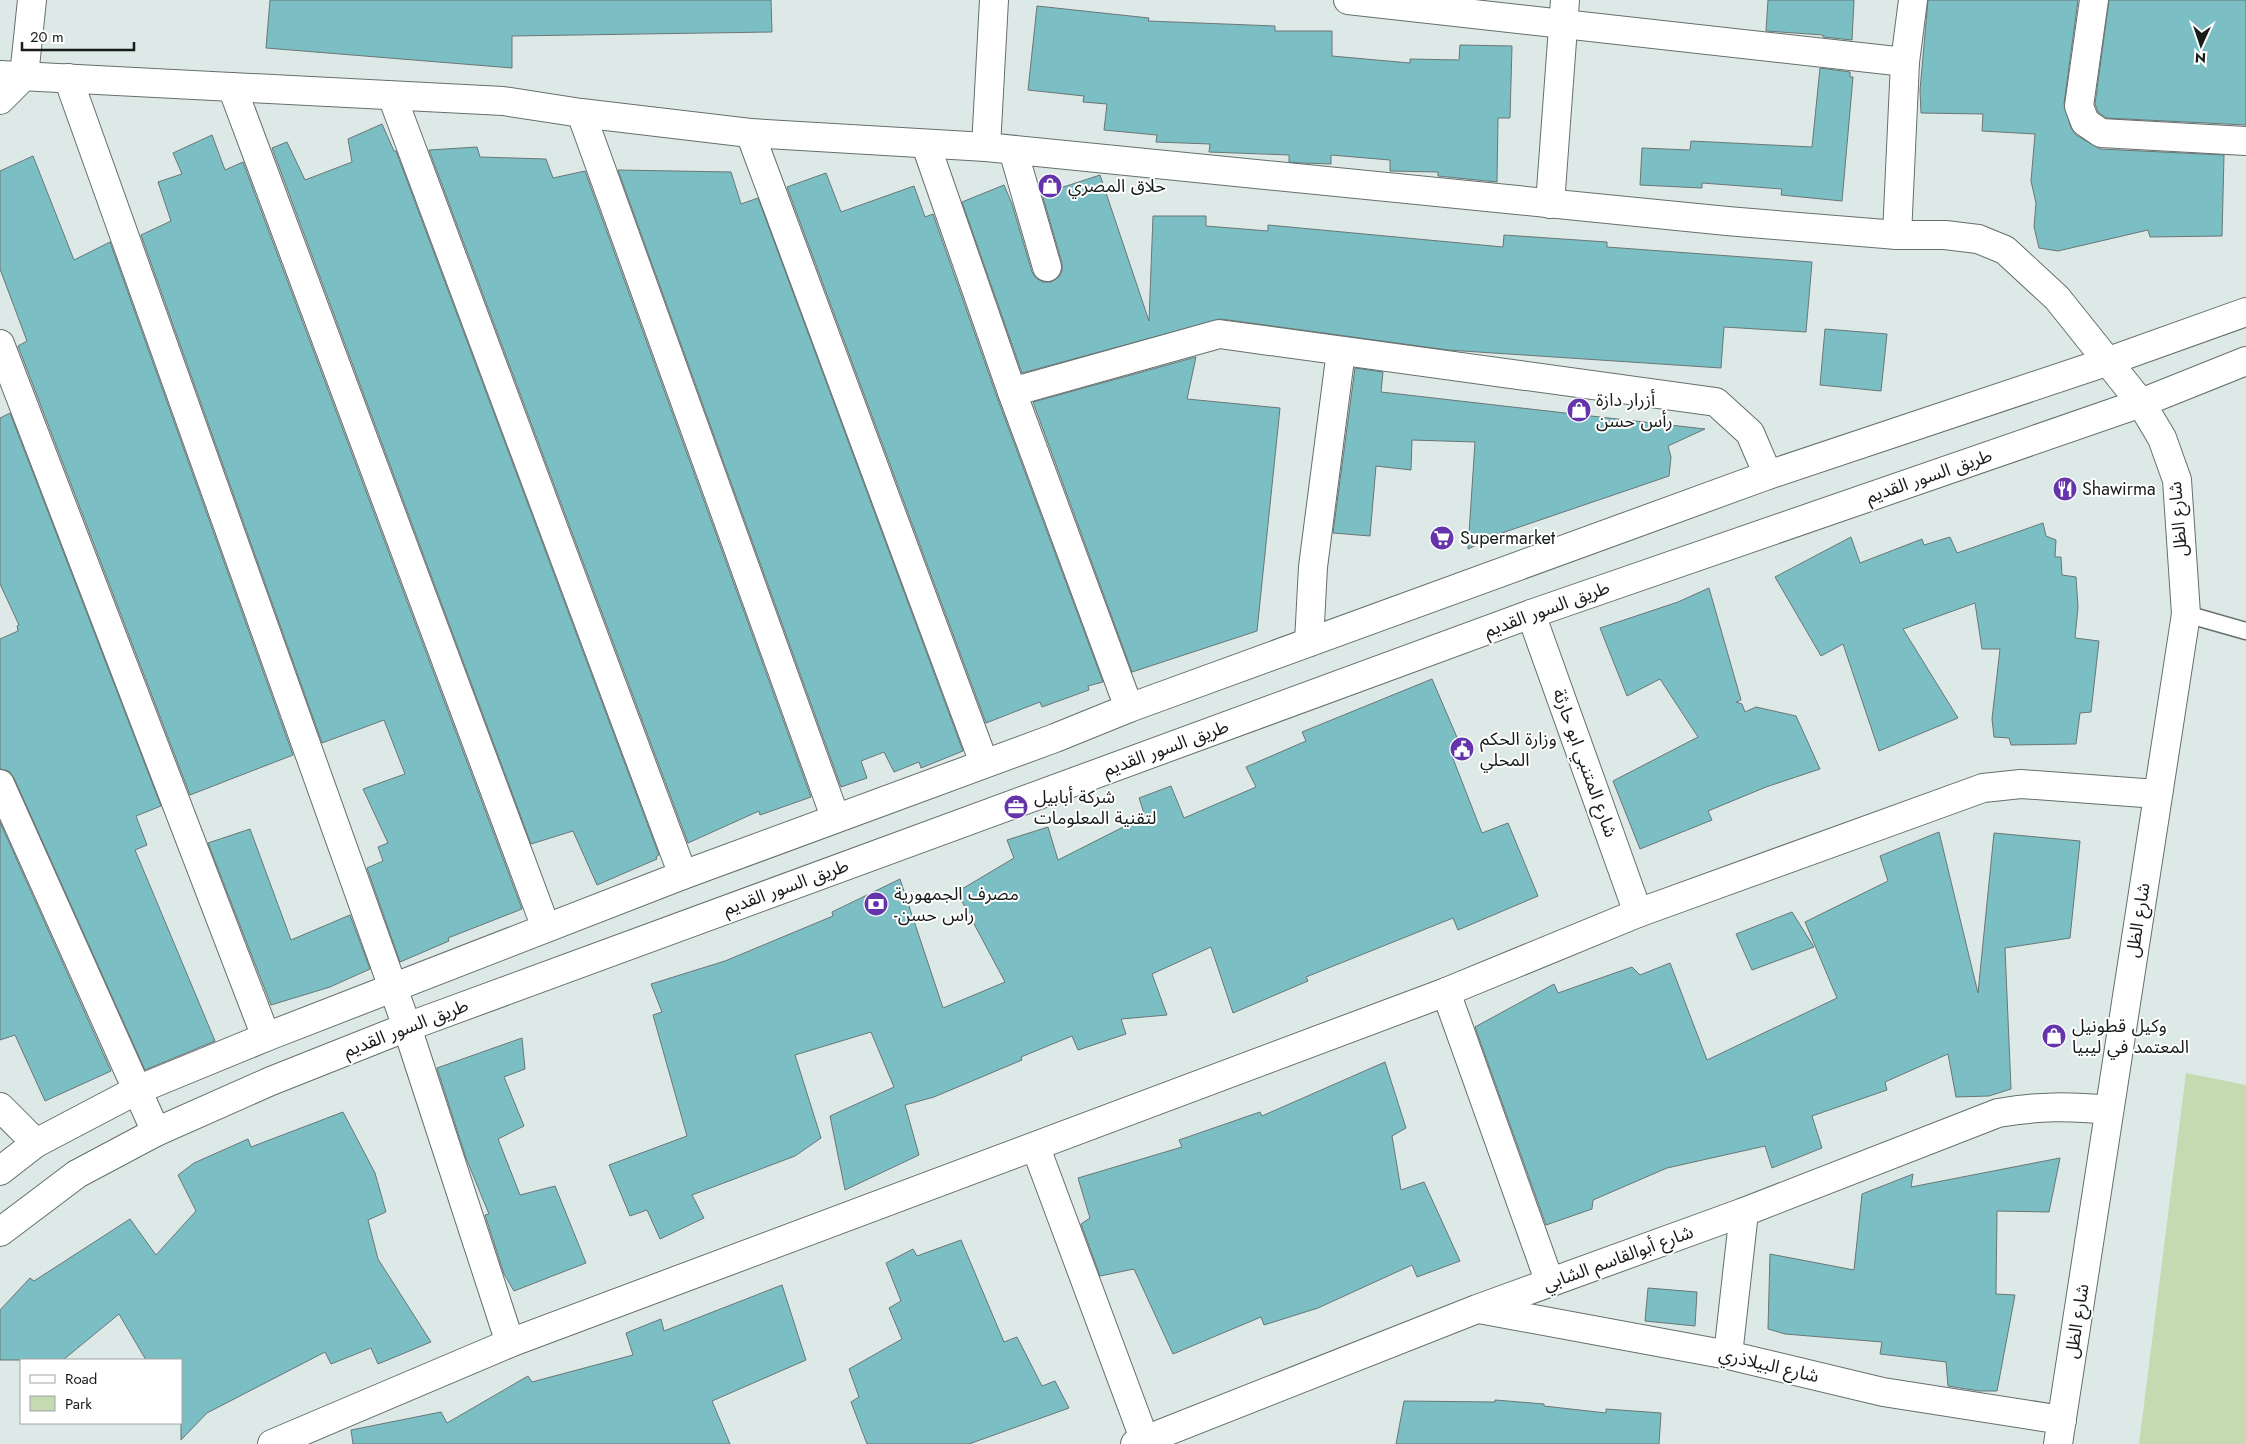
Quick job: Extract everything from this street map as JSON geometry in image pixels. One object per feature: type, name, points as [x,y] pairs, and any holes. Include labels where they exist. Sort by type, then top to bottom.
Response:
[{"type":"street","points":[[0,100],[12,76],[32,0]]},
{"type":"street","points":[[986,147],[994,0]]},
{"type":"street","points":[[1348,0],[1564,12],[1905,62]]},
{"type":"street","points":[[1897,235],[1905,62],[1913,0]]},
{"type":"street","points":[[2094,0],[2079,106],[2084,122],[2101,133],[2246,141]]},
{"type":"street","points":[[1550,204],[1564,12]]},
{"type":"street","name":"شارع الظل","points":[[12,76],[503,101],[581,113],[750,134],[986,147],[1550,204],[1897,235],[1945,235],[1978,240],[2005,250],[2058,298],[2141,403],[2162,438],[2176,480],[2186,614],[2182,656],[2158,794],[2060,1432]]},
{"type":"street","points":[[68,78],[407,1027],[510,1343]]},
{"type":"street","points":[[232,87],[546,928]]},
{"type":"street","points":[[392,96],[683,875]]},
{"type":"street","points":[[581,113],[835,817]]},
{"type":"street","points":[[750,134],[984,763]]},
{"type":"street","points":[[926,145],[1012,392],[1129,708]]},
{"type":"street","points":[[1013,150],[1047,267]]},
{"type":"street","points":[[0,1171],[36,1143],[137,1090],[266,1037],[683,875],[1129,708],[1768,476],[2109,361],[2246,312]]},
{"type":"street","points":[[1012,392],[1219,334],[1716,402],[1750,433],[1768,476]]},
{"type":"street","points":[[0,344],[266,1037]]},
{"type":"street","points":[[1309,642],[1313,567],[1341,351]]},
{"type":"street","name":"طريق السور القديم","points":[[2,1225],[77,1174],[156,1132],[272,1081],[407,1027],[1531,614],[2141,403],[2246,361]]},
{"type":"street","name":"شارع المتنبي ابو حارثة","points":[[1531,614],[1638,913]]},
{"type":"street","points":[[0,784],[156,1132]]},
{"type":"street","points":[[272,1444],[510,1343],[1036,1148],[1446,992],[1638,913],[1983,788],[2021,784],[2158,794]]},
{"type":"street","points":[[1446,992],[1550,1283]]},
{"type":"street","name":"شارع أبوالقاسم الشابي","points":[[1140,1442],[1477,1309],[1744,1212],[1998,1113],[2035,1106],[2072,1106],[2109,1110]]},
{"type":"street","points":[[0,1107],[36,1143]]},
{"type":"street","points":[[1036,1148],[1140,1442]]},
{"type":"street","points":[[1728,1355],[1744,1212]]},
{"type":"street","name":"شارع البيلاذري","points":[[1477,1309],[1728,1355],[2060,1432]]},
{"type":"lane","points":[[2186,614],[2246,630]]},
{"type":"green space","points":[[2186,1073],[2246,1085],[2246,1444],[2139,1444]]},
{"type":"building","points":[[270,0],[771,0],[772,32],[512,36],[512,68],[266,48]]},
{"type":"building","points":[[1768,0],[1854,0],[1852,40],[1823,37],[1823,35],[1766,31]]},
{"type":"building","points":[[1928,0],[2078,0],[2064,104],[2071,128],[2076,135],[2100,149],[2224,155],[2222,236],[2150,237],[2148,230],[2058,251],[2039,248],[2034,227],[2036,203],[2031,181],[2035,134],[1982,131],[1983,114],[1921,113],[1920,90]]},
{"type":"building","points":[[2109,0],[2246,0],[2246,125],[2106,118],[2098,112],[2095,104]]},
{"type":"building","points":[[1037,6],[1149,18],[1148,21],[1275,26],[1275,31],[1332,31],[1332,56],[1410,63],[1410,59],[1459,60],[1460,45],[1512,46],[1510,118],[1498,118],[1497,182],[1438,176],[1438,172],[1390,171],[1390,160],[1331,155],[1331,164],[1301,163],[1289,162],[1289,155],[1209,152],[1210,144],[1156,142],[1157,135],[1104,130],[1107,104],[1083,102],[1084,96],[1028,90]]},
{"type":"building","points":[[1820,68],[1850,72],[1850,77],[1853,77],[1842,201],[1781,195],[1782,189],[1702,183],[1702,188],[1640,185],[1642,148],[1690,150],[1691,141],[1812,147]]},
{"type":"building","points":[[382,124],[394,151],[396,151],[659,855],[656,857],[657,859],[597,885],[573,831],[531,844],[272,148],[287,142],[305,180],[352,162],[348,139]]},
{"type":"building","points":[[212,135],[225,170],[243,162],[522,909],[448,938],[449,941],[400,962],[367,868],[383,861],[378,847],[388,843],[363,789],[405,774],[384,720],[322,743],[141,235],[171,221],[158,182],[182,174],[173,153]]},
{"type":"building","points":[[477,147],[480,157],[546,159],[553,178],[585,171],[811,797],[760,815],[759,811],[688,843],[429,150]]},
{"type":"building","points":[[33,156],[74,260],[110,242],[293,755],[190,795],[18,346],[27,341],[0,269],[0,171]]},
{"type":"building","points":[[618,170],[731,172],[741,204],[758,198],[963,751],[921,768],[919,762],[894,772],[884,752],[861,761],[867,778],[841,787]]},
{"type":"building","points":[[826,173],[841,212],[914,186],[925,217],[933,214],[997,397],[1103,682],[1088,686],[1089,690],[1042,707],[1040,702],[986,723],[787,187]]},
{"type":"building","points":[[1100,175],[1149,321],[1153,216],[1206,216],[1206,226],[1268,231],[1268,225],[1503,247],[1504,235],[1607,242],[1607,247],[1812,262],[1806,332],[1724,327],[1721,368],[1448,350],[1221,319],[1022,373],[962,202],[1004,185],[1012,204],[1032,272],[1036,278],[1043,282],[1051,282],[1059,277],[1062,271],[1062,263],[1042,194]]},
{"type":"building","points":[[1825,329],[1887,334],[1881,391],[1820,385]]},
{"type":"building","points":[[1196,357],[1187,399],[1280,408],[1257,631],[1132,672],[1033,402]]},
{"type":"building","points":[[1355,368],[1383,372],[1381,392],[1705,429],[1668,446],[1671,457],[1669,476],[1499,534],[1468,549],[1475,442],[1412,440],[1411,470],[1376,466],[1370,536],[1333,533]]},
{"type":"building","points":[[10,413],[161,806],[136,816],[147,845],[135,850],[215,1041],[145,1070],[14,778],[9,771],[0,769],[0,639],[18,631],[17,626],[19,625],[0,584],[0,418]]},
{"type":"building","points":[[2043,523],[2046,536],[2056,540],[2055,557],[2061,557],[2062,575],[2076,577],[2078,607],[2075,638],[2099,641],[2091,712],[2080,713],[2076,744],[2011,745],[2009,738],[1994,737],[1992,719],[2000,649],[1982,649],[1975,603],[1903,629],[1958,718],[1879,751],[1843,644],[1821,656],[1775,577],[1851,537],[1860,563],[1922,539],[1924,545],[1950,537],[1957,553]]},
{"type":"building","points":[[1709,588],[1741,700],[1736,702],[1742,704],[1745,712],[1756,707],[1796,716],[1820,769],[1766,787],[1708,811],[1712,820],[1640,849],[1613,781],[1698,737],[1660,679],[1627,696],[1600,628],[1678,602]]},
{"type":"building","points":[[1432,679],[1462,749],[1452,756],[1482,833],[1508,823],[1538,896],[1458,930],[1453,918],[1306,977],[1308,981],[1233,1013],[1211,947],[1152,974],[1167,1015],[1121,1019],[1126,1034],[1078,1050],[1072,1036],[1021,1057],[1022,1060],[934,1097],[905,1105],[919,1155],[845,1190],[830,1116],[894,1087],[871,1032],[795,1055],[821,1138],[795,1156],[692,1195],[704,1218],[660,1239],[647,1210],[630,1216],[609,1165],[687,1136],[653,1015],[662,1012],[651,984],[725,961],[833,916],[832,912],[900,879],[943,1008],[1005,982],[957,892],[1014,858],[1007,840],[1048,827],[1058,860],[1145,816],[1139,798],[1171,786],[1184,818],[1256,787],[1246,767],[1306,741],[1302,732]]},
{"type":"building","points":[[0,822],[111,1071],[45,1101],[15,1035],[0,1040]]},
{"type":"building","points":[[250,829],[291,940],[350,915],[370,969],[330,987],[271,1005],[208,843]]},
{"type":"building","points":[[1939,832],[1978,993],[1994,833],[2080,841],[2070,938],[2005,948],[2011,1089],[1989,1096],[1956,1097],[1948,1054],[1885,1082],[1887,1090],[1812,1116],[1822,1148],[1772,1168],[1765,1146],[1667,1168],[1593,1200],[1592,1209],[1546,1225],[1475,1027],[1554,984],[1558,993],[1632,967],[1640,975],[1670,963],[1707,1060],[1837,998],[1805,922],[1888,881],[1880,856]]},
{"type":"building","points":[[1792,912],[1814,947],[1752,970],[1736,934]]},
{"type":"building","points":[[522,1038],[525,1069],[504,1077],[524,1126],[498,1139],[520,1195],[555,1186],[586,1263],[514,1291],[504,1274],[485,1215],[489,1214],[466,1158],[437,1068]]},
{"type":"building","points":[[1385,1062],[1406,1128],[1392,1136],[1401,1190],[1424,1182],[1460,1261],[1417,1277],[1412,1265],[1318,1308],[1264,1325],[1261,1317],[1173,1354],[1134,1269],[1100,1276],[1081,1224],[1090,1218],[1078,1178],[1182,1147],[1179,1140],[1260,1112],[1262,1116]]},
{"type":"building","points":[[343,1112],[375,1173],[386,1212],[368,1220],[378,1259],[431,1342],[378,1364],[371,1348],[331,1364],[325,1352],[207,1413],[181,1440],[182,1359],[145,1359],[119,1314],[64,1359],[0,1360],[0,1310],[30,1278],[34,1281],[130,1219],[156,1255],[196,1211],[178,1175],[194,1163],[248,1139],[251,1147]]},
{"type":"building","points":[[2060,1158],[2049,1212],[1997,1211],[1996,1294],[2015,1295],[1997,1391],[1979,1391],[1948,1386],[1946,1362],[1880,1354],[1882,1342],[1785,1334],[1768,1329],[1770,1254],[1854,1270],[1862,1194],[1913,1174],[1911,1187]]},
{"type":"building","points":[[961,1240],[1004,1342],[1017,1337],[1042,1386],[1055,1381],[1069,1408],[969,1444],[867,1444],[851,1402],[859,1397],[849,1369],[902,1339],[889,1308],[901,1301],[886,1263],[913,1249],[917,1256]]},
{"type":"building","points":[[782,1285],[806,1360],[712,1401],[730,1444],[353,1444],[351,1430],[441,1412],[447,1423],[528,1376],[532,1382],[633,1355],[626,1333],[661,1319],[664,1331]]},
{"type":"building","points":[[1648,1288],[1697,1292],[1695,1326],[1645,1321]]},
{"type":"building","points":[[1495,1400],[1544,1404],[1544,1406],[1606,1413],[1606,1409],[1661,1413],[1659,1444],[1396,1444],[1404,1401],[1495,1402]]},
{"type":"place","name":"حلاق المصري","points":[[1050,186]]},
{"type":"place","name":"أزرار دازة رأس حسن","points":[[1579,410]]},
{"type":"place","name":"Shawirma","points":[[2065,489]]},
{"type":"place","name":"Supermarket","points":[[1442,538]]},
{"type":"place","name":"وزارة الحكم المحلي","points":[[1462,749]]},
{"type":"place","name":"شركة أبابيل لتقنية المعلومات","points":[[1016,807]]},
{"type":"place","name":"مصرف الجمهورية -راس حسن","points":[[876,904]]},
{"type":"place","name":"وكيل قطونيل المعتمد في ليبيا","points":[[2054,1036]]}]
